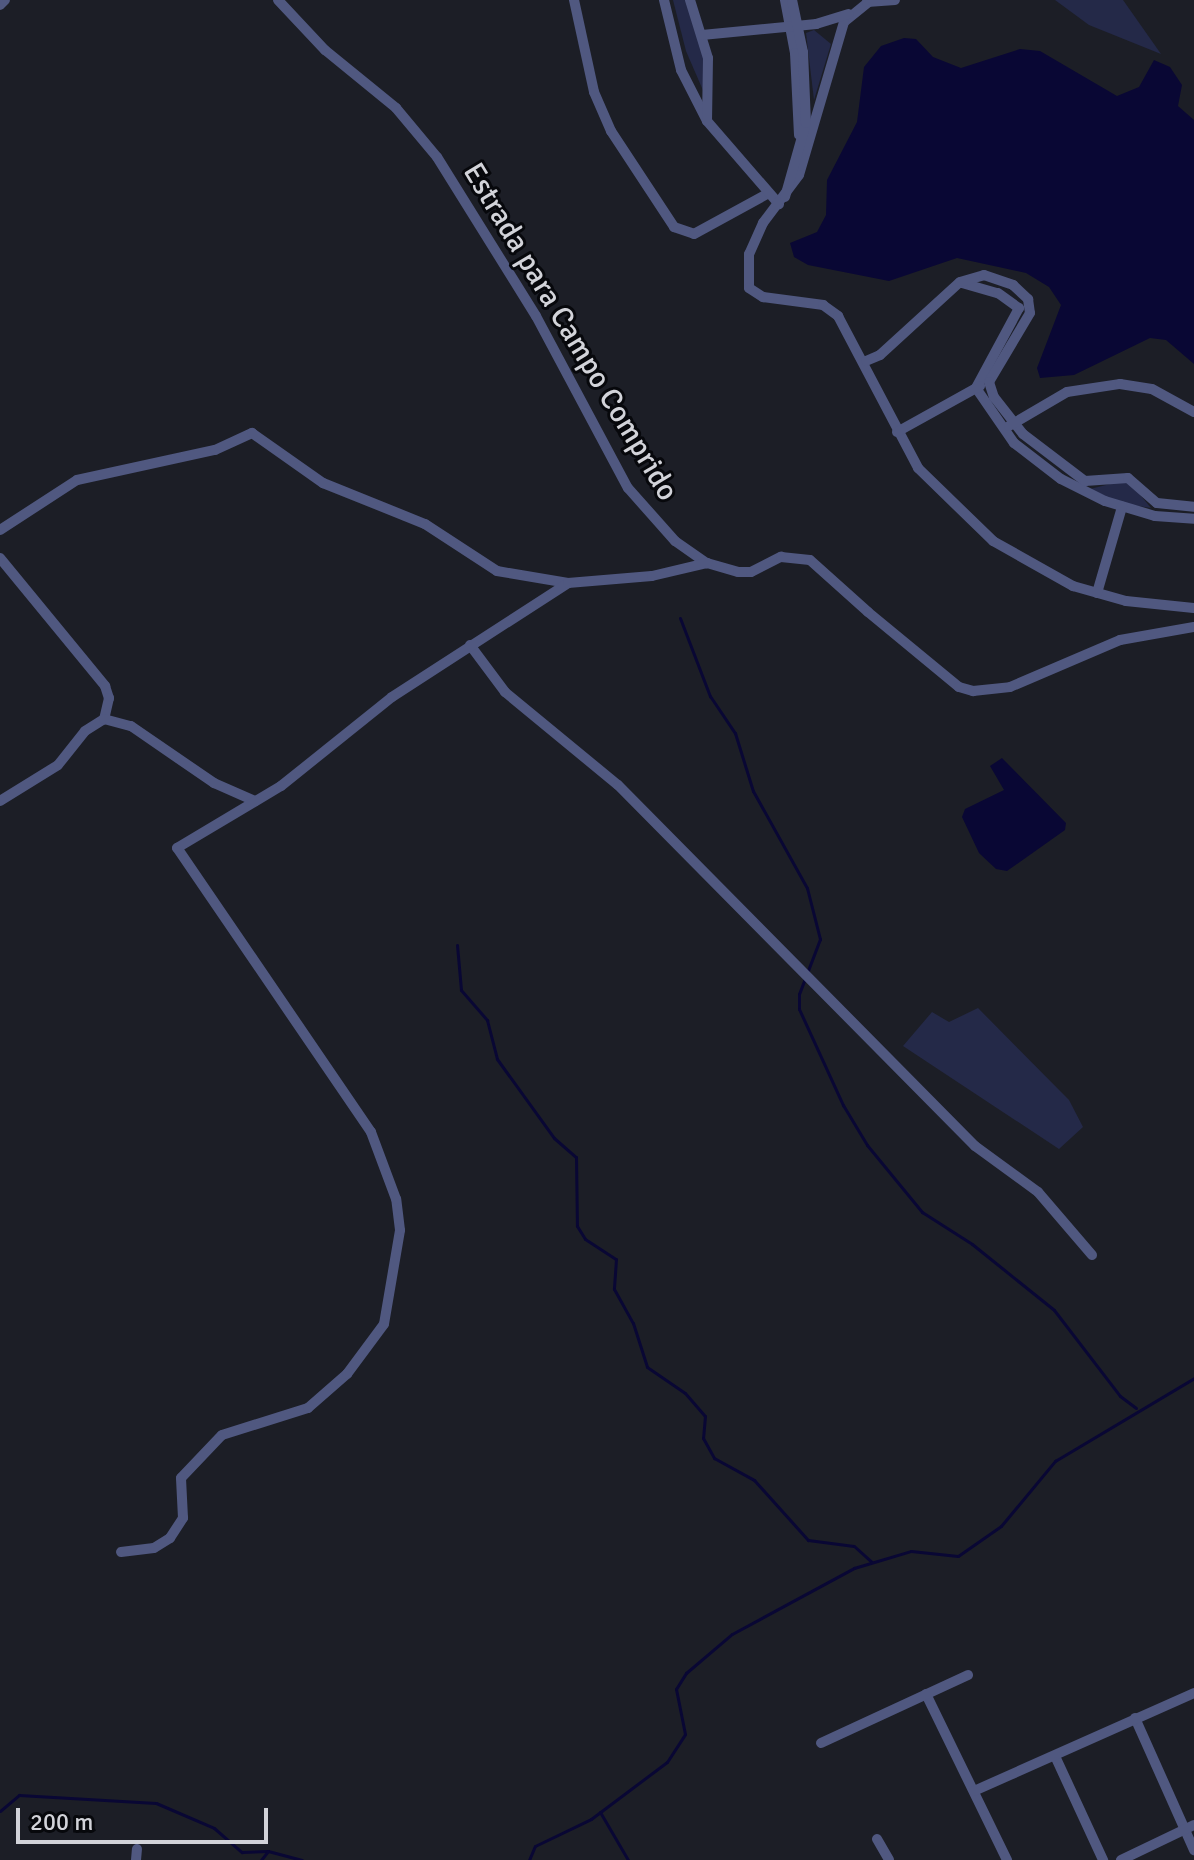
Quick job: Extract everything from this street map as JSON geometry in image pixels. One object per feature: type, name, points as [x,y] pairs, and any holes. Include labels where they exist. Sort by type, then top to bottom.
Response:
[{"type":"street","points":[[0,5],[5,0]]},
{"type":"street","name":"Estrada para Campo Comprido","points":[[278,0],[325,50],[396,108],[437,157],[536,316],[628,488],[675,541],[707,563],[751,572],[781,557],[810,560],[952,681],[973,691],[1010,687],[1120,640],[1194,627]]},
{"type":"street","points":[[574,0],[582,48],[605,118],[634,171],[674,227],[694,234],[769,193]]},
{"type":"street","points":[[664,0],[671,43],[707,121],[769,193],[782,200]]},
{"type":"street","points":[[690,0],[702,35],[710,81],[707,121]]},
{"type":"street","points":[[785,0],[794,24]]},
{"type":"street","points":[[782,200],[799,135],[792,0]]},
{"type":"street","points":[[702,35],[816,24],[849,14],[875,1],[895,0]]},
{"type":"street","points":[[849,14],[840,33],[799,175],[749,254],[749,288],[763,297],[831,309],[866,361],[897,432],[935,488],[993,541],[1045,573],[1097,593],[1149,605],[1194,608]]},
{"type":"street","points":[[816,24],[840,33]]},
{"type":"street","points":[[866,361],[880,355],[960,282],[984,275],[1013,285],[1028,299],[1030,313],[989,382],[897,432]]},
{"type":"street","points":[[960,282],[1007,298],[1018,312],[1030,313]]},
{"type":"street","points":[[976,388],[1018,312]]},
{"type":"street","points":[[989,382],[1014,423],[1042,453],[1083,486],[1128,478],[1157,503],[1194,507]]},
{"type":"street","points":[[1004,430],[1067,392],[1120,384],[1152,389],[1194,412]]},
{"type":"street","points":[[976,388],[1004,430],[1041,465],[1122,507],[1155,516],[1194,519]]},
{"type":"street","points":[[0,530],[77,480],[215,450],[252,433],[323,483],[425,524],[497,571],[568,583],[652,576],[707,563]]},
{"type":"street","points":[[1155,516],[1157,503]]},
{"type":"street","points":[[1097,593],[1122,507]]},
{"type":"street","points":[[0,558],[105,686],[109,698],[104,719],[85,731],[58,765],[0,801]]},
{"type":"street","points":[[121,1552],[154,1548],[170,1538],[183,1518],[181,1478],[222,1435],[293,1414],[324,1398],[376,1339],[387,1307],[399,1215],[371,1132],[177,848],[255,801],[470,645],[568,583]]},
{"type":"street","points":[[470,645],[505,692],[618,785],[975,1146],[1038,1192],[1092,1255]]},
{"type":"street","points":[[104,719],[131,726],[214,783],[255,801]]},
{"type":"street","points":[[821,1743],[968,1675]]},
{"type":"street","points":[[974,1791],[1194,1693]]},
{"type":"street","points":[[926,1694],[1007,1860]]},
{"type":"street","points":[[1135,1718],[1189,1827],[1194,1850]]},
{"type":"street","points":[[1055,1756],[1103,1860]]},
{"type":"street","points":[[1121,1860],[1189,1827]]},
{"type":"street","points":[[877,1839],[889,1860]]},
{"type":"shaded area","points":[[673,0],[687,0],[704,60],[705,95],[686,51]]},
{"type":"shaded area","points":[[1055,0],[1123,0],[1161,54],[1089,25]]},
{"type":"shaded area","points":[[814,30],[831,44],[814,100],[806,33]]},
{"type":"shaded area","points":[[904,38],[916,39],[933,57],[961,68],[1020,49],[1040,51],[1117,96],[1139,87],[1154,60],[1170,67],[1182,85],[1178,106],[1194,120],[1194,364],[1166,340],[1150,338],[1074,375],[1040,378],[1037,368],[1061,305],[1049,287],[1026,273],[957,258],[889,281],[808,265],[794,257],[790,243],[817,232],[826,215],[827,180],[857,122],[864,67],[881,46]]},
{"type":"shaded area","points":[[1122,481],[1132,485],[1151,508],[1120,503],[1090,489]]},
{"type":"shaded area","points":[[1002,758],[1066,823],[1065,830],[1007,871],[996,869],[979,853],[962,817],[965,809],[1004,790],[990,766]]},
{"type":"shaded area","points":[[978,1008],[1069,1100],[1083,1127],[1059,1149],[903,1046],[932,1012],[949,1022]]},
{"type":"waterway","points":[[680,618],[710,696],[735,733],[753,791],[807,888],[820,939],[799,994],[799,1009],[843,1105],[867,1145],[922,1212],[972,1244],[1054,1310],[1120,1396],[1136,1408]]},
{"type":"waterway","points":[[457,945],[461,990],[487,1020],[497,1059],[554,1138],[576,1157],[577,1226],[585,1239],[616,1259],[614,1289],[633,1323],[647,1367],[685,1393],[705,1416],[703,1438],[714,1458],[754,1480],[808,1540],[854,1546],[872,1562]]},
{"type":"waterway","points":[[529,1860],[535,1846],[591,1819],[667,1762],[685,1734],[676,1689],[686,1673],[732,1634],[854,1568],[911,1551],[958,1556],[1001,1526],[1055,1461],[1194,1378]]},
{"type":"waterway","points":[[0,1811],[19,1795],[156,1803],[214,1828],[242,1852],[268,1851],[302,1860]]},
{"type":"waterway","points":[[600,1812],[628,1860]]},
{"type":"waterway","points":[[261,1860],[268,1851]]}]
